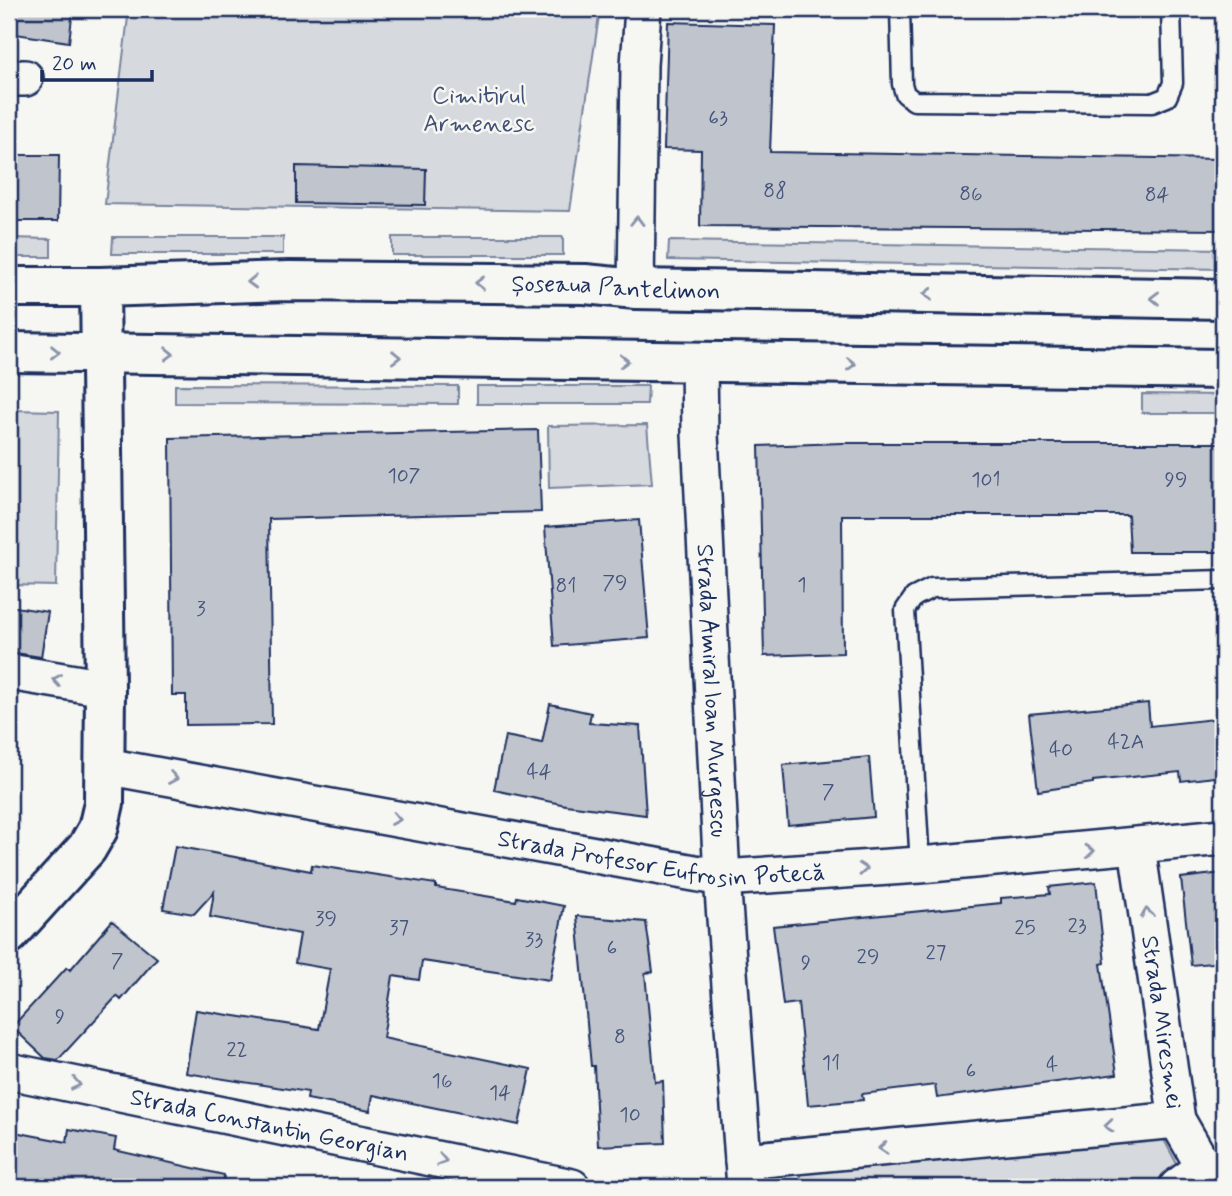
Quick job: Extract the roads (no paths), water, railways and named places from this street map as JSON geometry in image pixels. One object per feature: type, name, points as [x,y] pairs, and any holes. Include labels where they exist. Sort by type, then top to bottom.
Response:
[{"type":"main road","name":"Șoseaua Pantelimon","points":[[9,286],[100,287],[289,281],[585,284],[636,289],[1223,299]]},
{"type":"main road","points":[[9,934],[87,848],[98,828],[104,803],[106,688],[100,287]]},
{"type":"main road","points":[[9,352],[1223,369]]},
{"type":"street","points":[[636,289],[639,78],[643,9]]},
{"type":"street","name":"Strada Amiral Ioan Murgescu","points":[[699,362],[700,433],[722,878],[744,1174]]},
{"type":"street","points":[[9,672],[106,688]]},
{"type":"street","name":"Strada Profesor Eufrosin Potecă","points":[[105,766],[722,878],[920,865],[1223,837]]},
{"type":"street","name":"Strada Miresmei","points":[[1137,847],[1177,1120],[1212,1177]]},
{"type":"street","name":"Strada Constantin Georgian","points":[[9,1070],[572,1187]]},
{"type":"street","points":[[744,1174],[1177,1120]]},
{"type":"street","points":[[1177,1187],[1212,1177]]},
{"type":"lane","points":[[900,9],[902,84],[905,94],[914,101],[1152,103],[1167,97],[1173,83],[1171,9]]},
{"type":"lane","points":[[920,865],[905,610],[914,597],[932,588],[1223,580]]},
{"type":"park label","name":"Cimitirul Armenesc","points":[[479,109]]}]
